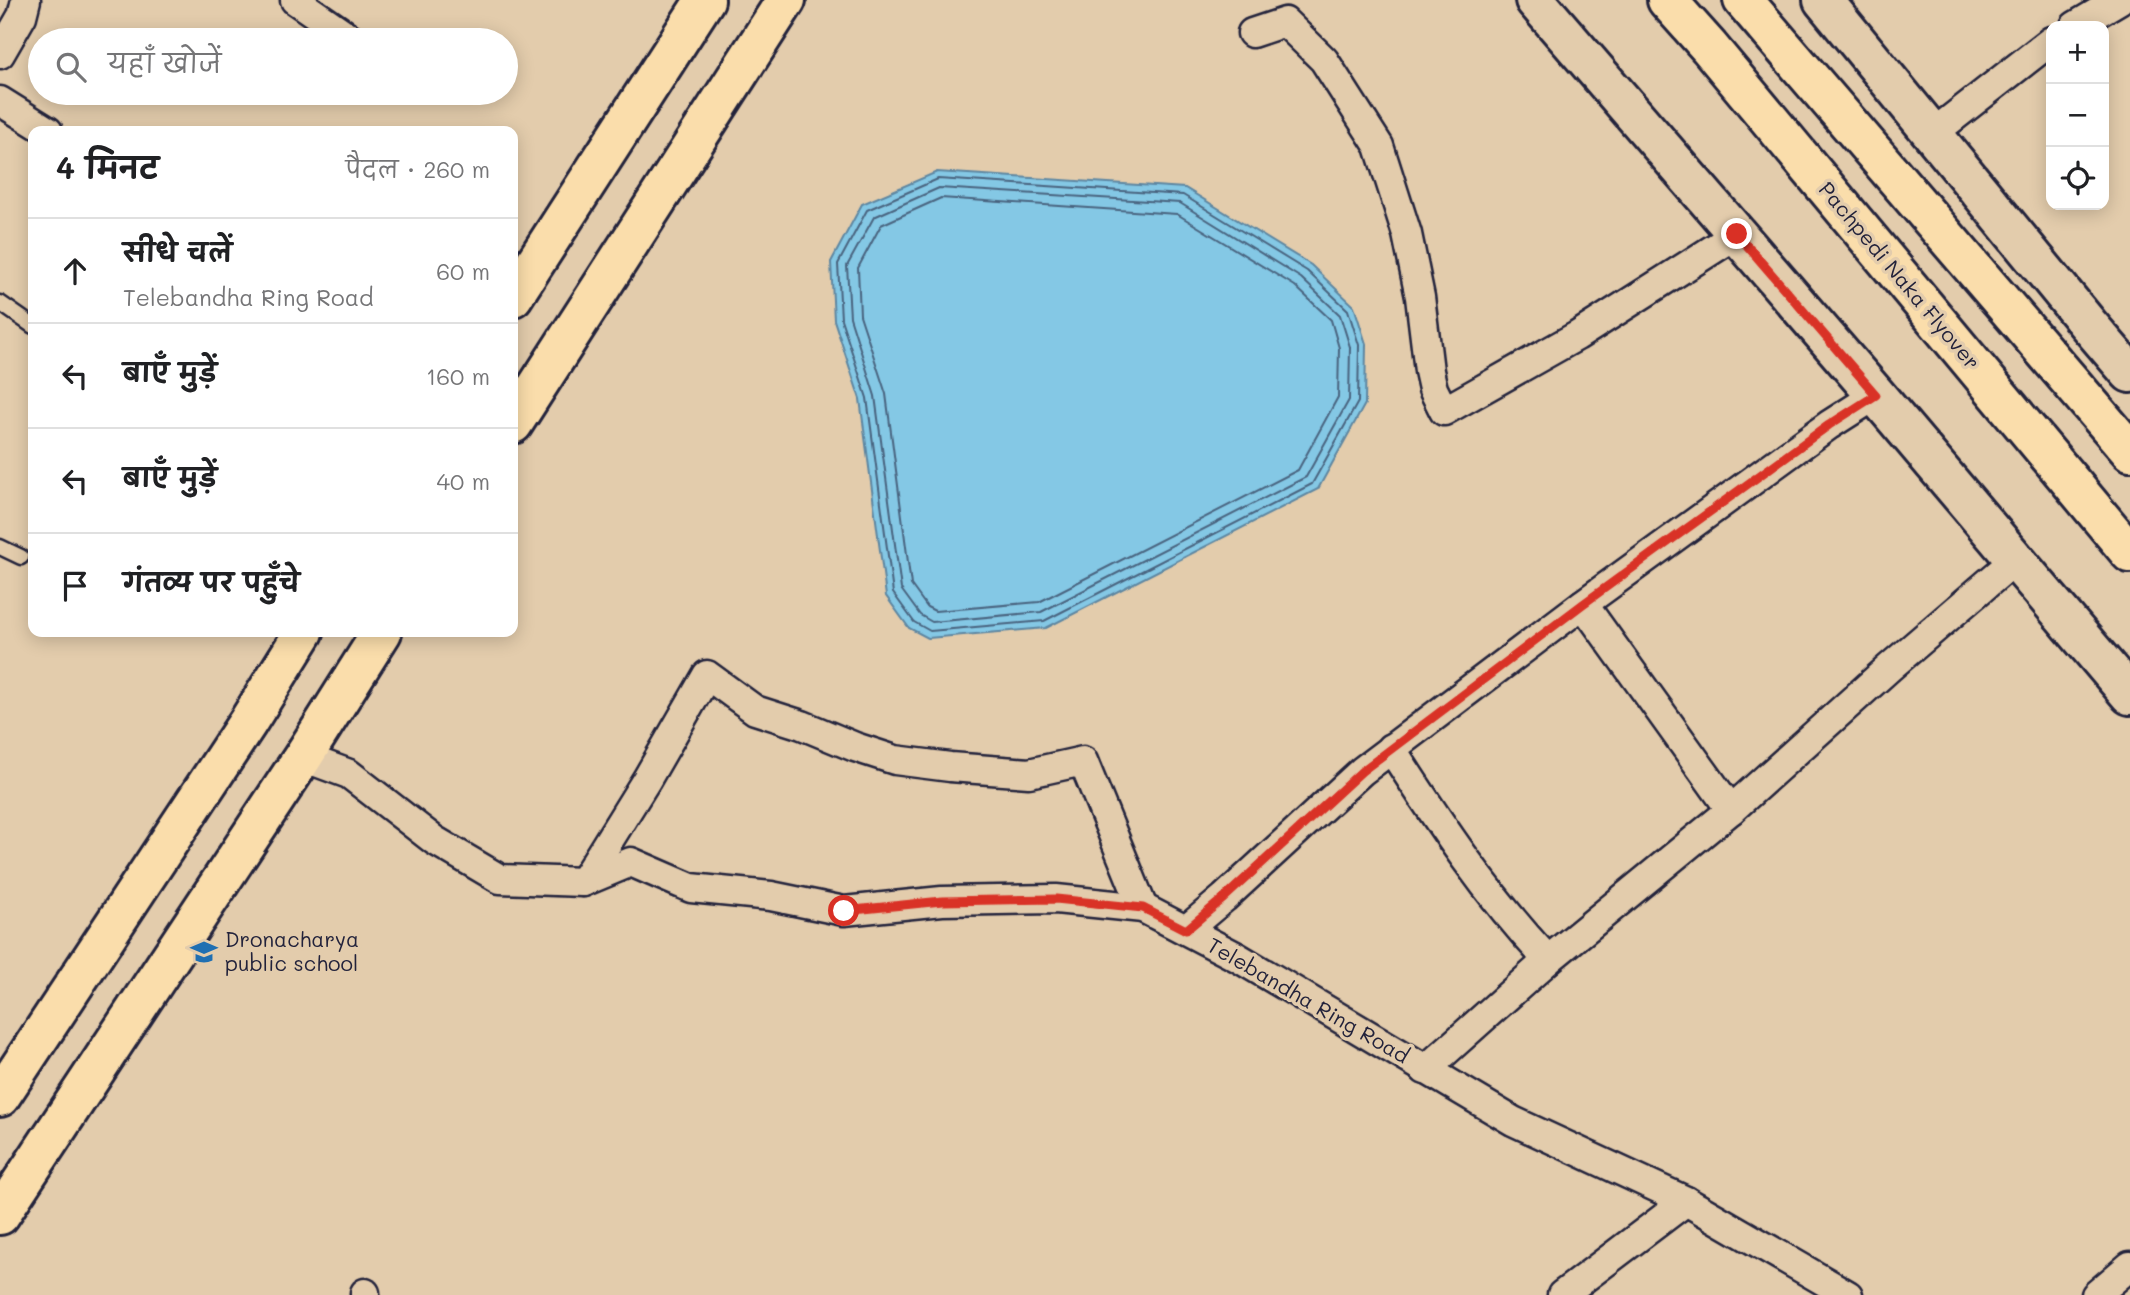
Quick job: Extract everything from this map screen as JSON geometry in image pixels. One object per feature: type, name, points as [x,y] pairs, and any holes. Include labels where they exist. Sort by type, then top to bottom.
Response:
[{"type":"highway","points":[[518,289],[705,0]]},
{"type":"highway","points":[[518,407],[786,0]]},
{"type":"highway","name":"Pachpedi Naka Flyover","points":[[1667,0],[2130,553]]},
{"type":"highway","points":[[1743,0],[2130,451]]},
{"type":"highway","points":[[0,1097],[248,722],[301,637]]},
{"type":"highway","points":[[0,1215],[303,757],[379,637]]},
{"type":"main road","points":[[1535,0],[1876,395],[2130,695]]},
{"type":"main road","points":[[1823,0],[2130,373]]},
{"type":"street","points":[[0,54],[22,16],[26,0]]},
{"type":"street","points":[[295,0],[336,28]]},
{"type":"street","points":[[2083,21],[2119,0]]},
{"type":"street","points":[[1252,33],[1285,22],[1324,60],[1379,146],[1407,234],[1420,296],[1429,371],[1433,388],[1444,411],[1577,336],[1737,234]]},
{"type":"street","points":[[1932,134],[2046,45]]},
{"type":"street","points":[[0,102],[40,126]]},
{"type":"street","points":[[1186,930],[1391,748],[1583,604],[1829,425],[1876,395]]},
{"type":"street","points":[[1425,1070],[1548,960],[1731,810],[1890,667],[2016,559]]},
{"type":"street","points":[[1583,604],[1731,810]]},
{"type":"street","points":[[583,883],[708,675],[755,710],[895,760],[1029,773],[1083,761],[1143,908]]},
{"type":"street","points":[[1391,748],[1444,831],[1519,929],[1548,960]]},
{"type":"street","name":"Telebandha Ring Road","points":[[303,757],[349,774],[434,840],[500,879],[583,883],[631,862],[691,888],[771,896],[844,911],[942,901],[1056,899],[1143,908],[1237,957],[1513,1121],[1686,1201],[1848,1295]]},
{"type":"street","points":[[1562,1295],[1686,1201]]},
{"type":"street","points":[[2096,1295],[2129,1268]]},
{"type":"lane","points":[[0,303],[28,323]]},
{"type":"lane","points":[[0,547],[21,557]]},
{"type":"water","points":[[937,172],[1185,188],[1311,265],[1354,306],[1366,344],[1365,404],[1318,489],[1046,628],[928,638],[909,628],[886,596],[860,399],[834,320],[831,262],[862,204]]},
{"type":"place","name":"Dronacharya public school","points":[[204,952]]},
{"type":"route","points":[[844,911],[942,901],[1056,899],[1143,908],[1186,930],[1362,771],[1522,648],[1829,425],[1876,395],[1737,234]]}]
